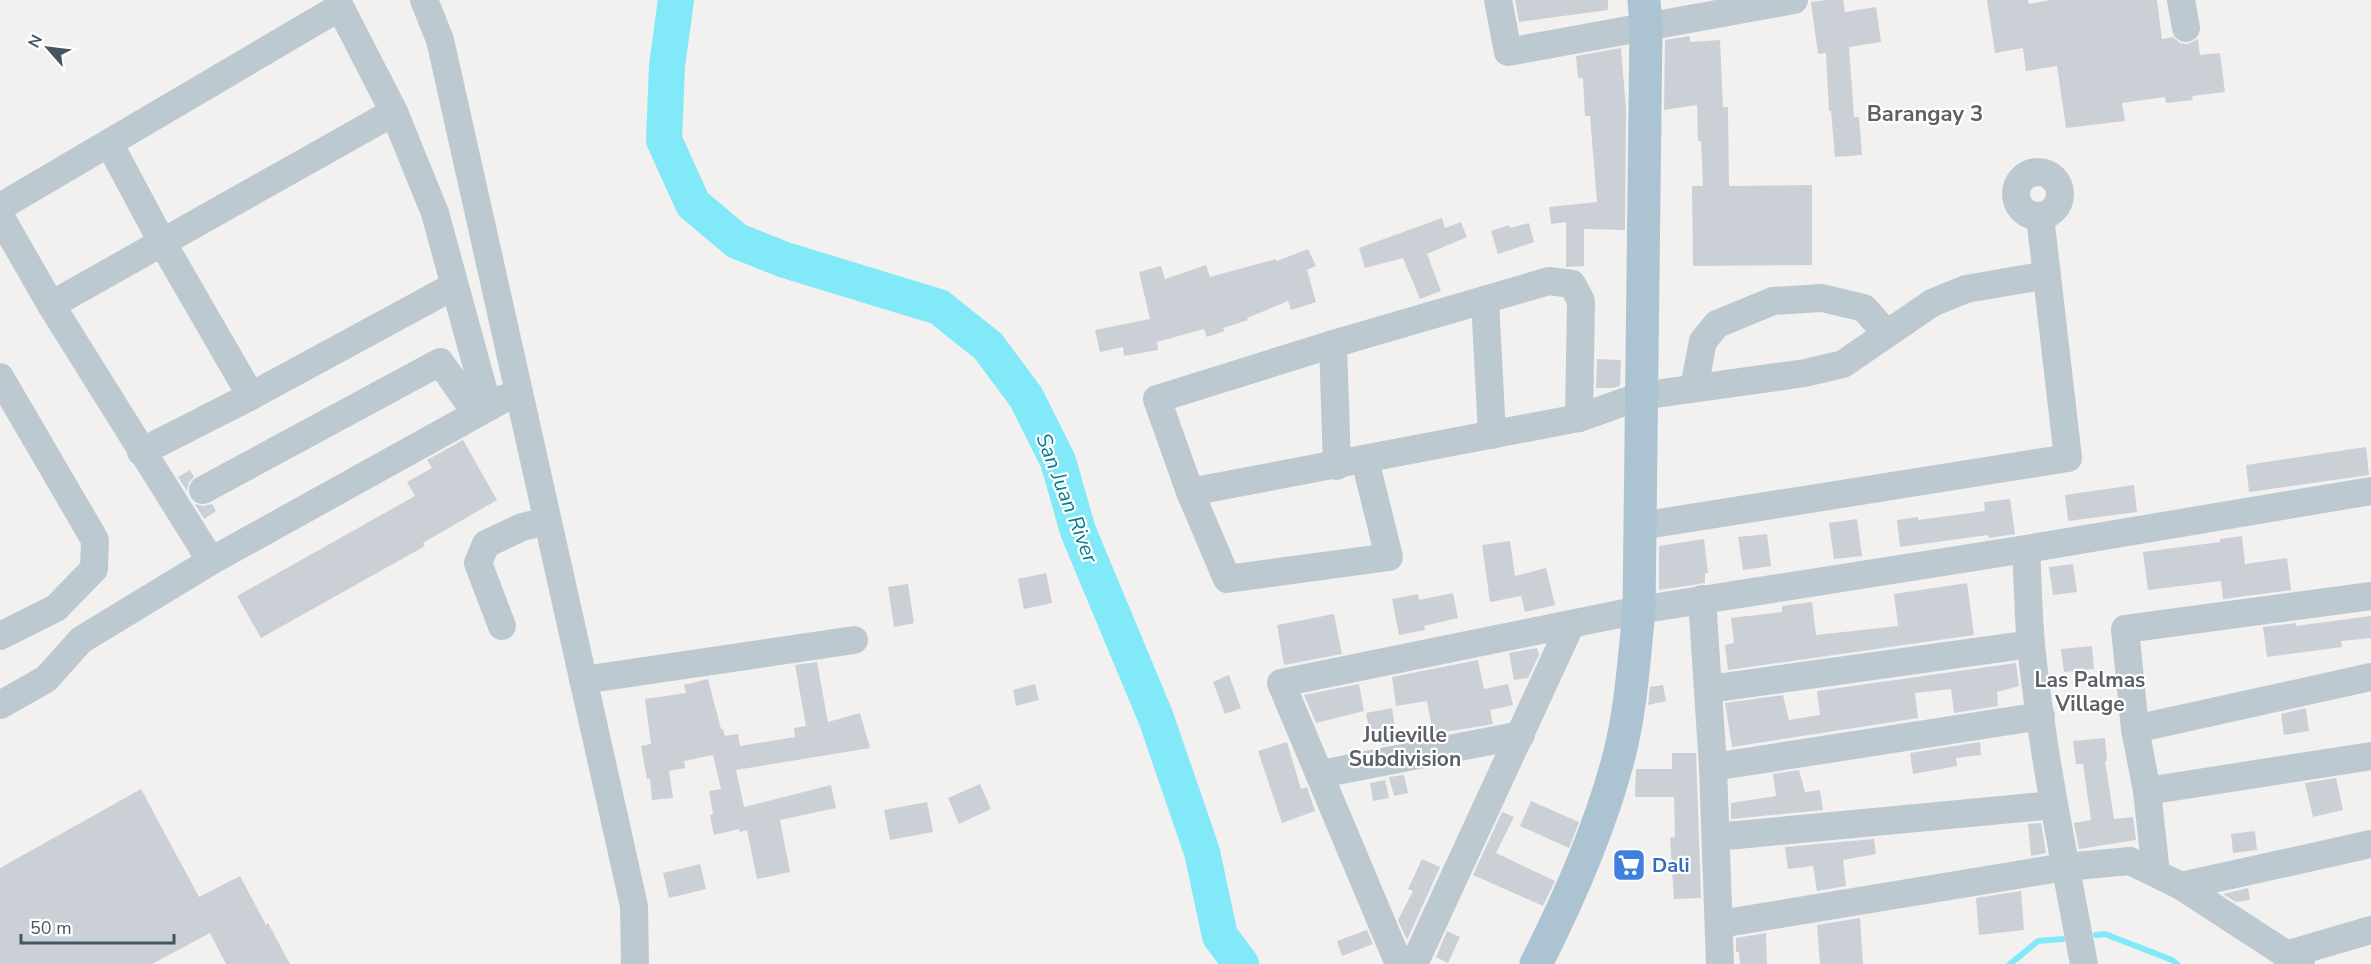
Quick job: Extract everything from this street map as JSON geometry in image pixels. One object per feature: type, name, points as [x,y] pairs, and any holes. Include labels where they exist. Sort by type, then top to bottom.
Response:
[{"type":"main road","points":[[1536,964],[1589,849],[1618,759],[1630,688],[1639,610],[1645,13]]},
{"type":"street","points":[[424,0],[440,40],[634,906],[635,964]]},
{"type":"street","points":[[1498,0],[1508,52],[1645,13],[1794,0]]},
{"type":"street","points":[[2181,0],[2186,28]]},
{"type":"street","points":[[0,207],[340,7],[394,112],[435,213],[472,343],[482,410]]},
{"type":"street","points":[[51,305],[394,112]]},
{"type":"street","points":[[109,143],[162,242],[251,396]]},
{"type":"street","points":[[0,216],[51,305],[141,452],[186,499],[210,561]]},
{"type":"street","points":[[1640,526],[2068,458],[2040,216]]},
{"type":"street","points":[[1190,492],[1579,418],[1641,396],[1805,373],[1843,364],[1932,303],[1966,289],[2047,275]]},
{"type":"street","points":[[1365,460],[1389,556],[1227,579],[1190,492],[1156,399],[1333,344],[1550,282],[1572,284],[1581,301],[1579,418]]},
{"type":"street","points":[[141,452],[251,396],[454,286]]},
{"type":"street","points":[[1694,388],[1703,341],[1717,324],[1773,300],[1822,298],[1864,308],[1887,333]]},
{"type":"street","points":[[1485,300],[1492,435]]},
{"type":"street","points":[[1333,344],[1336,466]]},
{"type":"street","points":[[186,499],[440,362],[482,410]]},
{"type":"street","points":[[0,377],[95,540],[93,569],[56,608],[0,636]]},
{"type":"street","points":[[0,705],[46,679],[81,640],[210,561],[517,391]]},
{"type":"street","points":[[1399,964],[1281,683],[1639,610],[2026,549],[2371,491]]},
{"type":"street","points":[[502,627],[478,562],[486,544],[522,527],[547,521]]},
{"type":"street","points":[[2026,549],[2031,645],[2054,805],[2084,964]]},
{"type":"street","points":[[2156,873],[2147,790],[2136,729],[2126,629],[2371,596]]},
{"type":"street","points":[[1702,599],[1713,767],[1720,964]]},
{"type":"street","points":[[56,608],[81,640]]},
{"type":"street","points":[[1414,964],[1571,624]]},
{"type":"street","points":[[583,680],[854,640]]},
{"type":"street","points":[[1709,688],[2031,645]]},
{"type":"street","points":[[2136,729],[2371,677]]},
{"type":"street","points":[[1713,767],[2041,716]]},
{"type":"street","points":[[1321,774],[1521,735]]},
{"type":"street","points":[[2147,790],[2371,756]]},
{"type":"street","points":[[1716,837],[2054,805]]},
{"type":"street","points":[[2181,886],[2371,844]]},
{"type":"street","points":[[1720,924],[2066,867],[2130,861],[2181,886],[2293,959],[2371,930]]},
{"type":"building","points":[[1515,0],[1608,0],[1608,10],[1519,22]]},
{"type":"building","points":[[1843,0],[1845,12],[1876,7],[1881,42],[1849,47],[1854,117],[1859,117],[1862,155],[1835,157],[1831,111],[1829,111],[1826,53],[1818,54],[1811,2]]},
{"type":"building","points":[[1987,0],[2028,0],[2029,4],[2050,0],[2157,0],[2162,39],[2173,37],[2180,43],[2188,44],[2198,39],[2200,55],[2220,53],[2225,92],[2192,96],[2193,100],[2166,103],[2165,97],[2122,103],[2125,121],[2066,128],[2057,66],[2026,71],[2023,48],[1995,53]]},
{"type":"building","points":[[1690,36],[1690,42],[1720,40],[1723,107],[1728,107],[1729,186],[1812,185],[1812,265],[1693,266],[1692,186],[1703,186],[1697,105],[1664,110],[1665,40]]},
{"type":"building","points":[[1621,48],[1626,109],[1625,230],[1584,229],[1584,266],[1566,267],[1566,222],[1551,224],[1549,207],[1597,202],[1590,116],[1585,116],[1583,78],[1578,78],[1576,56]]},
{"type":"building","points":[[1442,218],[1445,228],[1461,222],[1467,237],[1427,254],[1441,291],[1420,299],[1403,258],[1365,268],[1359,248]]},
{"type":"building","points":[[1529,223],[1534,242],[1498,254],[1491,231],[1509,225],[1510,228]]},
{"type":"building","points":[[1308,249],[1316,266],[1307,270],[1316,302],[1291,310],[1288,301],[1247,318],[1248,320],[1223,328],[1225,331],[1207,337],[1204,329],[1157,342],[1158,350],[1124,356],[1123,347],[1100,352],[1095,330],[1150,319],[1139,272],[1161,266],[1165,279],[1206,265],[1210,277],[1276,259],[1277,261]]},
{"type":"building","points":[[1597,359],[1621,360],[1620,386],[1596,388]]},
{"type":"building","points":[[463,440],[497,500],[423,543],[425,546],[261,638],[237,596],[415,496],[407,482],[432,468],[427,460]]},
{"type":"building","points":[[2366,447],[2369,475],[2249,492],[2246,465]]},
{"type":"building","points":[[190,470],[194,477],[189,482],[187,491],[178,477]]},
{"type":"building","points":[[2134,485],[2137,512],[2068,521],[2065,495]]},
{"type":"building","points":[[2010,499],[2015,534],[1989,538],[1988,535],[1900,547],[1897,520],[1918,517],[1918,520],[1985,511],[1984,502]]},
{"type":"building","points":[[195,504],[203,506],[212,504],[216,511],[204,519]]},
{"type":"building","points":[[1857,519],[1862,556],[1834,559],[1829,523]]},
{"type":"building","points":[[1767,534],[1771,566],[1743,570],[1738,537]]},
{"type":"building","points":[[2242,536],[2245,564],[2287,558],[2291,590],[2223,599],[2221,581],[2148,590],[2143,552],[2220,542],[2220,539]]},
{"type":"building","points":[[1704,539],[1708,573],[1705,573],[1705,583],[1659,590],[1659,546]]},
{"type":"building","points":[[1510,541],[1515,576],[1546,568],[1555,605],[1525,612],[1521,596],[1490,602],[1482,545]]},
{"type":"building","points":[[2073,564],[2077,592],[2053,595],[2049,567]]},
{"type":"building","points":[[1046,573],[1052,603],[1024,609],[1018,579]]},
{"type":"building","points":[[1967,583],[1974,635],[1728,670],[1725,645],[1734,643],[1731,618],[1782,612],[1782,606],[1812,602],[1816,635],[1898,626],[1894,594]]},
{"type":"building","points":[[908,584],[914,623],[894,627],[888,587]]},
{"type":"building","points":[[1453,593],[1458,618],[1424,626],[1425,630],[1399,635],[1392,599],[1418,594],[1419,600]]},
{"type":"building","points":[[1334,614],[1342,654],[1284,665],[1277,625]]},
{"type":"building","points":[[2371,616],[2371,638],[2341,641],[2342,647],[2267,657],[2263,627],[2296,623],[2296,626]]},
{"type":"building","points":[[2092,646],[2094,669],[2064,672],[2061,649]]},
{"type":"building","points":[[1537,648],[1539,655],[1528,678],[1514,680],[1509,653]]},
{"type":"building","points":[[1478,660],[1484,689],[1508,684],[1513,705],[1490,710],[1493,724],[1433,734],[1427,701],[1396,706],[1392,677]]},
{"type":"building","points":[[817,662],[828,722],[860,713],[870,748],[736,770],[744,807],[831,785],[836,808],[780,820],[790,872],[757,879],[747,830],[740,832],[739,829],[714,835],[709,791],[721,789],[713,755],[684,761],[685,768],[669,771],[673,798],[652,800],[650,779],[647,779],[641,746],[651,744],[645,699],[686,693],[684,685],[708,679],[721,729],[725,736],[738,734],[740,746],[795,737],[794,728],[806,726],[795,665]]},
{"type":"building","points":[[2016,663],[2019,686],[1997,692],[1998,706],[1954,713],[1951,689],[1915,693],[1918,718],[1732,747],[1725,703],[1783,695],[1789,720],[1820,715],[1817,691]]},
{"type":"building","points":[[1229,675],[1241,708],[1225,714],[1213,682]]},
{"type":"building","points":[[1035,684],[1039,700],[1016,706],[1013,690]]},
{"type":"building","points":[[1359,684],[1364,711],[1316,723],[1304,695]]},
{"type":"building","points":[[1663,685],[1666,701],[1648,705],[1650,687]]},
{"type":"building","points":[[1392,708],[1397,742],[1372,744],[1366,713]]},
{"type":"building","points":[[2306,708],[2309,731],[2284,735],[2281,714]]},
{"type":"building","points":[[2105,738],[2107,761],[2105,761],[2114,819],[2133,817],[2136,840],[2079,849],[2074,823],[2091,820],[2083,764],[2076,764],[2073,741]]},
{"type":"building","points":[[1287,742],[1301,789],[1307,787],[1315,811],[1282,823],[1258,751]]},
{"type":"building","points":[[1980,742],[1981,755],[1956,758],[1957,766],[1913,774],[1910,753]]},
{"type":"building","points":[[1672,753],[1696,753],[1701,898],[1674,899],[1670,838],[1675,837],[1674,797],[1635,797],[1636,769],[1672,769]]},
{"type":"building","points":[[1799,770],[1805,792],[1820,790],[1823,810],[1731,819],[1731,803],[1776,796],[1773,774]]},
{"type":"building","points":[[1404,775],[1408,793],[1394,796],[1389,777]]},
{"type":"building","points":[[2336,778],[2343,810],[2313,817],[2305,783]]},
{"type":"building","points":[[1385,780],[1389,798],[1373,801],[1370,783]]},
{"type":"building","points":[[980,784],[991,809],[959,824],[948,798]]},
{"type":"building","points":[[141,789],[199,897],[240,876],[290,964],[226,964],[210,933],[152,964],[0,964],[0,868]]},
{"type":"building","points":[[1531,801],[1579,822],[1569,848],[1520,826]]},
{"type":"building","points":[[927,802],[933,832],[890,840],[884,810]]},
{"type":"building","points":[[1502,812],[1514,817],[1496,853],[1555,881],[1543,906],[1473,875]]},
{"type":"building","points":[[2041,823],[2046,853],[2031,856],[2028,824]]},
{"type":"building","points":[[2255,831],[2257,850],[2233,853],[2231,834]]},
{"type":"building","points":[[1874,839],[1876,854],[1843,860],[1846,886],[1817,891],[1813,866],[1788,869],[1785,847]]},
{"type":"building","points":[[1422,859],[1440,867],[1407,940],[1398,920],[1413,891],[1408,889]]},
{"type":"building","points":[[700,864],[706,889],[669,898],[663,873]]},
{"type":"building","points":[[2248,888],[2250,900],[2236,902],[2223,894]]},
{"type":"building","points":[[2021,891],[2024,930],[1979,935],[1976,898]]},
{"type":"building","points":[[1860,918],[1863,964],[1820,964],[1817,925]]},
{"type":"building","points":[[1367,930],[1373,944],[1342,956],[1337,941]]},
{"type":"building","points":[[1447,931],[1460,937],[1448,963],[1436,957]]},
{"type":"building","points":[[1766,933],[1767,964],[1740,964],[1739,952],[1736,952],[1736,938]]},
{"type":"waterway","name":"San Juan River","points":[[676,0],[667,66],[664,140],[693,204],[737,241],[785,260],[939,307],[988,346],[1026,397],[1058,461],[1078,531],[1156,718],[1202,852],[1220,936],[1241,964]]},
{"type":"waterway","points":[[2096,935],[2105,934],[2177,964]]},
{"type":"waterway","points":[[2010,964],[2038,941],[2062,939]]},
{"type":"place","name":"Dali","points":[[1629,865]]},
{"type":"district","name":"Barangay 3","points":[[1925,114]]},
{"type":"district","name":"Las Palmas Village","points":[[2090,692]]},
{"type":"district","name":"Julieville Subdivision","points":[[1405,747]]}]
